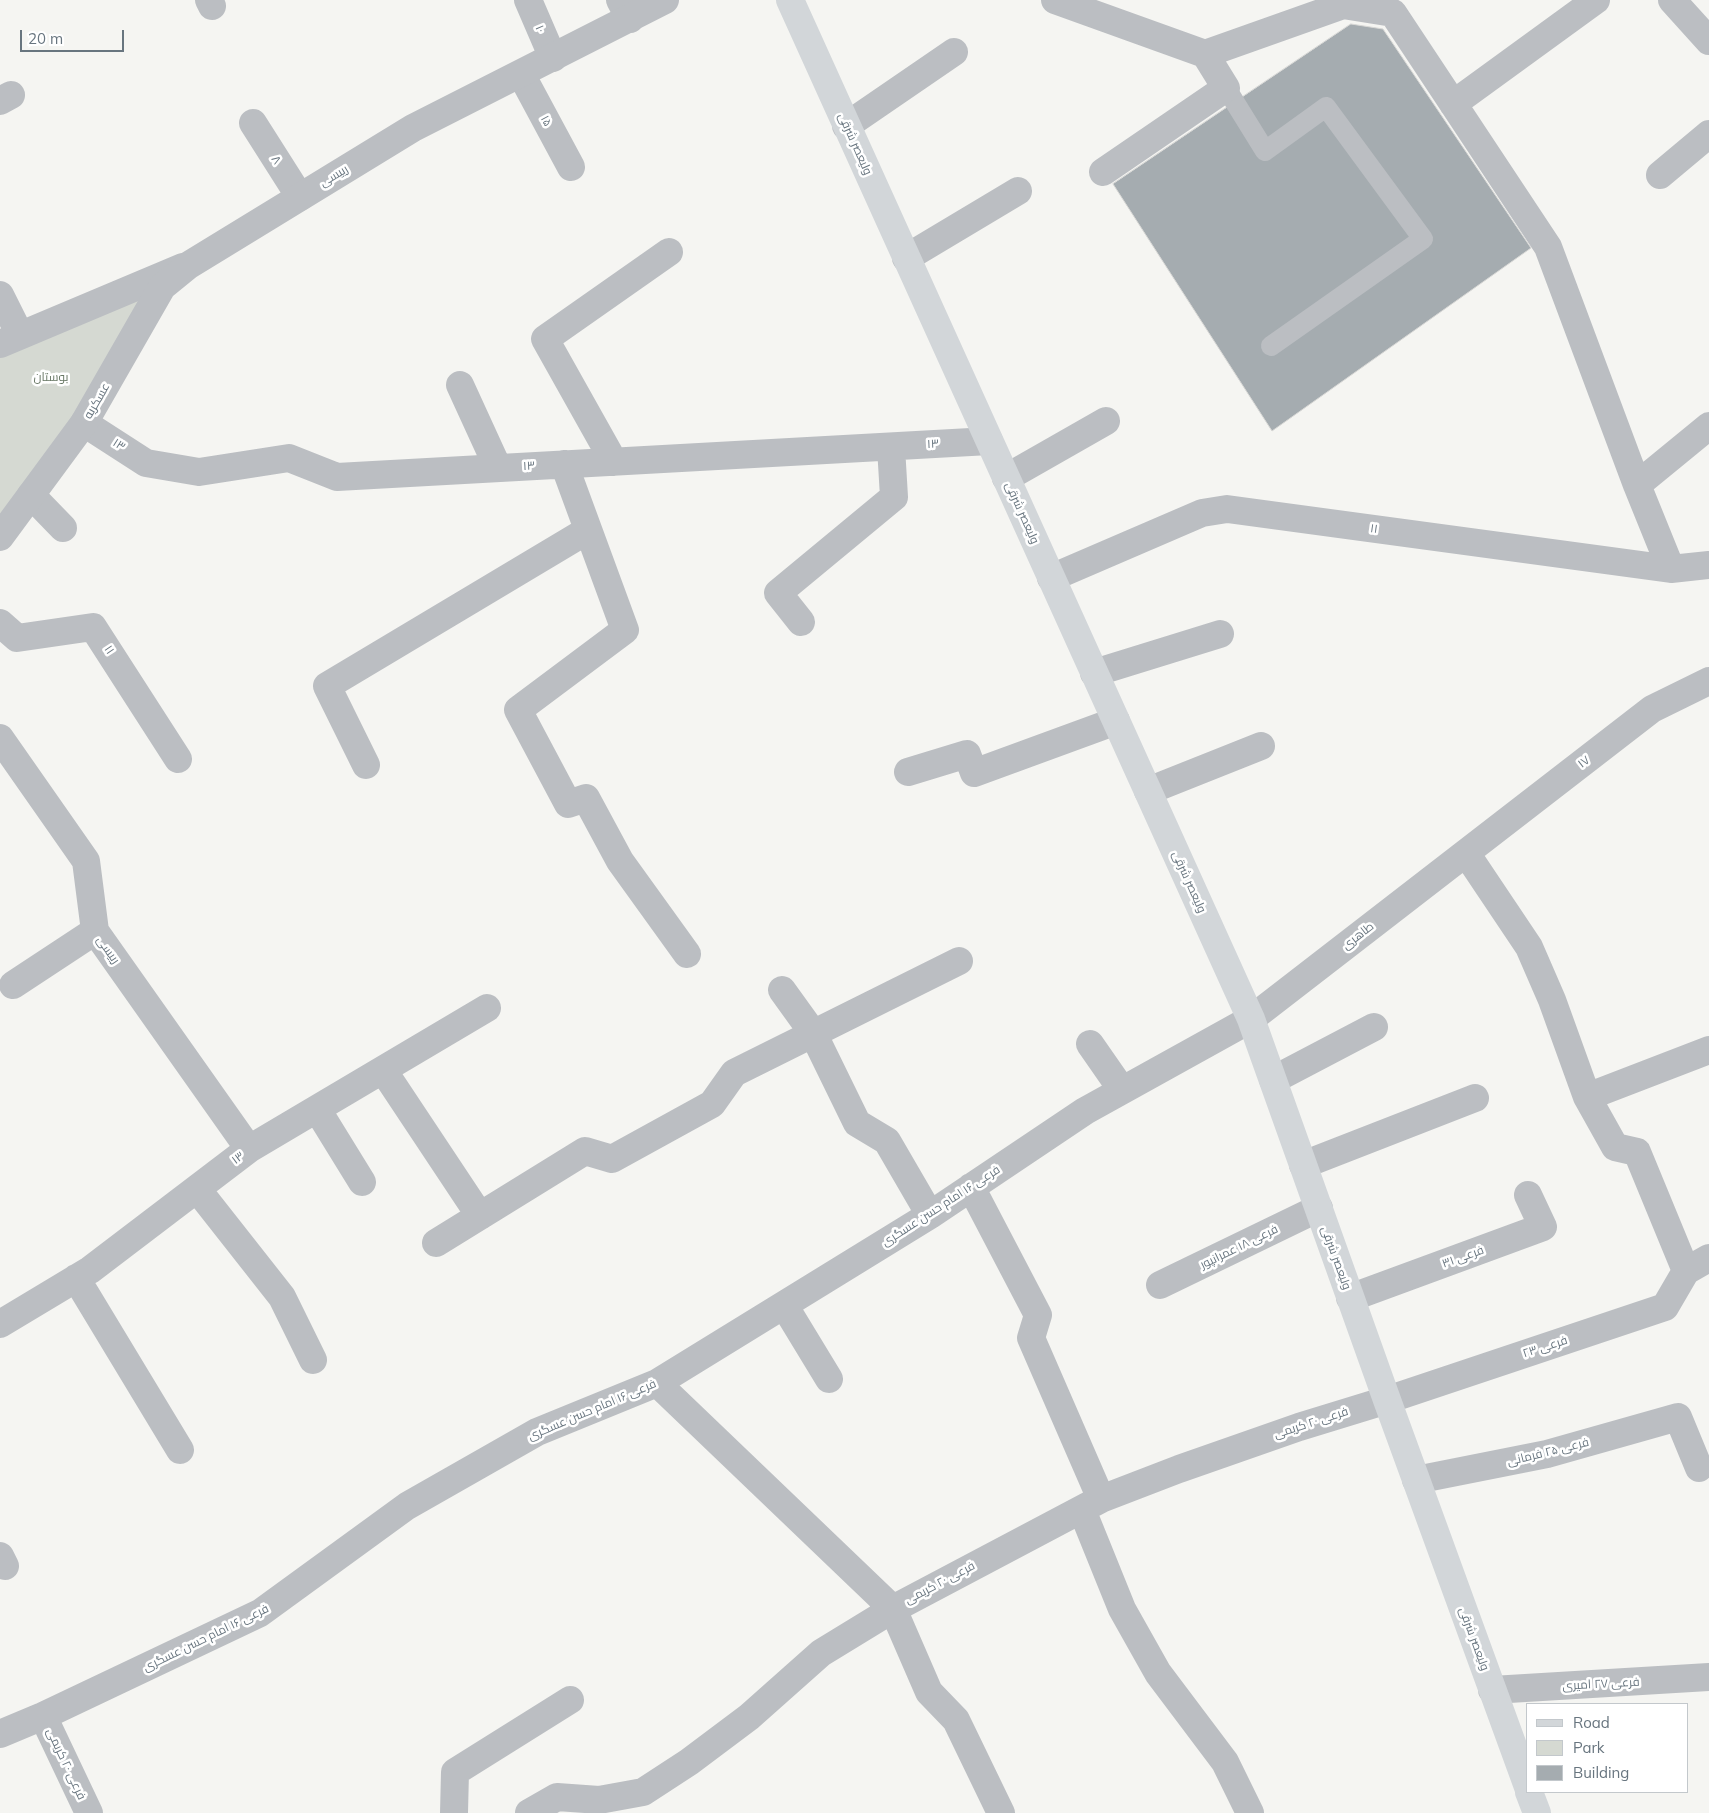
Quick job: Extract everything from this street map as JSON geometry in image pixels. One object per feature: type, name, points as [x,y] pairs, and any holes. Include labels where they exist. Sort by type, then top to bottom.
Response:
[{"type":"main road","name":"ولیعصر شرقی","points":[[790,0],[1251,1019],[1386,1400],[1526,1783]]},
{"type":"main road","points":[[1529,1793],[1537,1813]]},
{"type":"street","name":"۱۰","points":[[528,0],[553,58]]},
{"type":"street","name":"رییسی","points":[[10,339],[189,265],[413,128],[553,58],[625,9],[665,0]]},
{"type":"street","points":[[1055,0],[1205,54],[1226,88],[1103,172]]},
{"type":"street","points":[[1453,104],[1596,0]]},
{"type":"street","points":[[1672,0],[1709,41]]},
{"type":"street","points":[[1205,54],[1343,5],[1393,13],[1548,247],[1671,569]]},
{"type":"street","points":[[846,126],[954,52]]},
{"type":"street","name":"۱۵","points":[[521,74],[571,167]]},
{"type":"street","name":"۸","points":[[253,123],[300,197]]},
{"type":"street","points":[[1660,175],[1709,134]]},
{"type":"street","points":[[906,258],[1018,192]]},
{"type":"street","points":[[614,462],[545,339],[669,252]]},
{"type":"street","name":"عسکریه","points":[[0,537],[84,423],[162,287],[189,265]]},
{"type":"street","points":[[0,295],[10,339]]},
{"type":"street","points":[[460,385],[498,468]]},
{"type":"street","points":[[1006,478],[1106,421]]},
{"type":"street","name":"۱۳","points":[[84,423],[146,463],[199,472],[289,458],[338,477],[989,441]]},
{"type":"street","points":[[1638,485],[1709,426]]},
{"type":"street","points":[[801,622],[778,593],[894,497],[891,447]]},
{"type":"street","points":[[564,464],[624,630],[518,710],[568,804],[586,798],[620,861],[687,954]]},
{"type":"street","points":[[31,495],[63,528]]},
{"type":"street","name":"۱۱","points":[[1051,578],[1202,513],[1227,509],[1671,569],[1709,565]]},
{"type":"street","points":[[366,765],[327,686],[588,530]]},
{"type":"street","name":"۱۱","points":[[0,623],[17,638],[94,627],[178,759]]},
{"type":"street","points":[[1094,672],[1220,634]]},
{"type":"street","name":"۱۷","points":[[1466,853],[1652,709],[1709,681]]},
{"type":"street","points":[[908,772],[967,754],[974,773],[1116,721]]},
{"type":"street","name":"رییسی","points":[[0,738],[86,861],[95,931],[249,1150]]},
{"type":"street","points":[[1148,791],[1261,746]]},
{"type":"street","points":[[1466,853],[1529,947],[1552,1000],[1586,1097],[1615,1147],[1637,1152],[1686,1271],[1709,1258]]},
{"type":"street","name":"طاهری","points":[[1251,1019],[1466,853]]},
{"type":"street","points":[[13,985],[95,931]]},
{"type":"street","points":[[436,1243],[585,1151],[612,1159],[712,1104],[734,1074],[959,961]]},
{"type":"street","points":[[782,990],[813,1033],[857,1123],[887,1141],[930,1215]]},
{"type":"street","name":"۱۳","points":[[0,1324],[90,1270],[249,1150],[488,1008]]},
{"type":"street","name":"فرعی ۱۶ امام حسن عسگری","points":[[0,1734],[43,1716],[260,1614],[407,1506],[537,1432],[657,1383],[930,1215],[1085,1111],[1251,1019]]},
{"type":"street","points":[[1273,1080],[1374,1027]]},
{"type":"street","points":[[1090,1044],[1122,1090]]},
{"type":"street","points":[[1586,1097],[1709,1050]]},
{"type":"street","points":[[383,1070],[480,1216]]},
{"type":"street","points":[[1303,1165],[1475,1098]]},
{"type":"street","points":[[317,1109],[362,1182]]},
{"type":"street","points":[[971,1187],[1038,1315],[1031,1338],[1092,1505],[1122,1609],[1158,1673],[1225,1762],[1250,1813]]},
{"type":"street","points":[[197,1189],[282,1298],[313,1360]]},
{"type":"street","name":"فرعی ۳۱","points":[[1350,1298],[1543,1228],[1528,1195]]},
{"type":"street","name":"فرعی ۱۸ عمرانپور","points":[[1160,1285],[1318,1208]]},
{"type":"street","name":"فرعی ۲۳","points":[[1386,1400],[1664,1307],[1686,1271]]},
{"type":"street","points":[[76,1278],[180,1450]]},
{"type":"street","points":[[784,1305],[829,1379]]},
{"type":"street","points":[[657,1383],[893,1609],[928,1692],[956,1720],[1001,1813]]},
{"type":"street","name":"فرعی ۲۰ کریمی","points":[[529,1813],[558,1797],[599,1800],[643,1792],[689,1762],[748,1717],[821,1653],[893,1609],[1092,1505],[1179,1469],[1299,1427],[1386,1400]]},
{"type":"street","name":"فرعی ۲۵ فرمانی","points":[[1416,1480],[1547,1454],[1678,1417],[1699,1468]]},
{"type":"street","name":"فرعی ۲۷ امیری","points":[[1492,1690],[1709,1677]]},
{"type":"street","points":[[454,1813],[455,1772],[570,1700]]},
{"type":"street","name":"فرعی ۲۰ کریمی","points":[[43,1716],[89,1813]]},
{"type":"lane","points":[[1226,88],[1265,151],[1326,107],[1423,239],[1271,346]]},
{"type":"green space","name":"بوستان","points":[[189,265],[0,534],[0,344]]},
{"type":"building","points":[[1351,24],[1383,29],[1531,248],[1272,431],[1113,184]]}]
